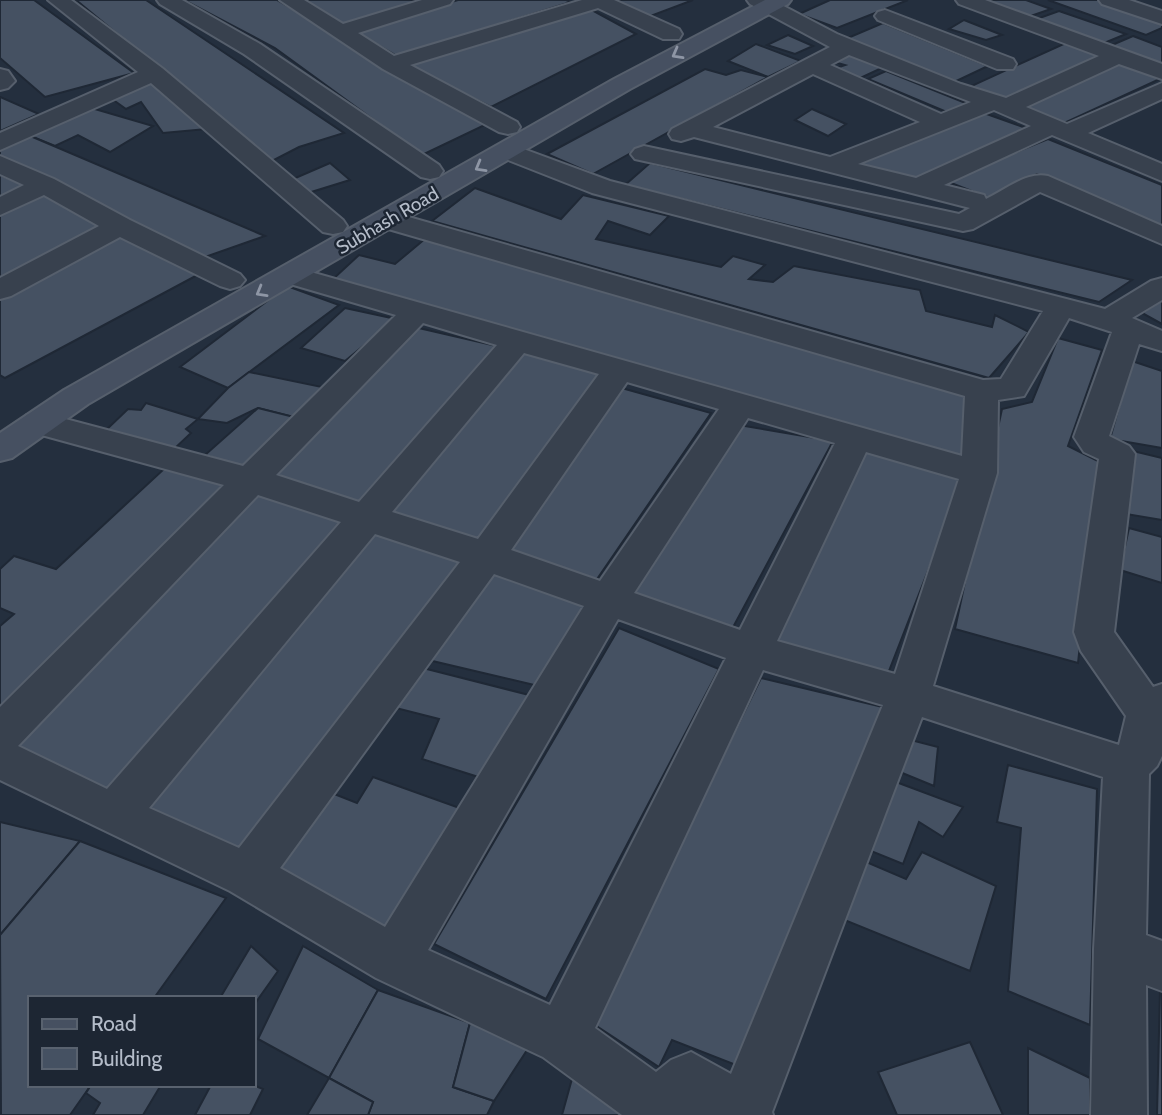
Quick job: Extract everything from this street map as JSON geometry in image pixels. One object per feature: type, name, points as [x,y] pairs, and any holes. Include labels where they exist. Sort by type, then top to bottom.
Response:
[{"type":"street","points":[[58,0],[154,73],[333,226]]},
{"type":"street","points":[[167,0],[252,49],[429,171]]},
{"type":"street","points":[[340,32],[443,0]]},
{"type":"street","points":[[967,0],[1162,72]]},
{"type":"street","points":[[1109,0],[1142,4],[1162,18]]},
{"type":"street","points":[[295,1],[508,139],[601,187],[1060,308],[1133,330]]},
{"type":"street","points":[[390,64],[598,1],[671,34]]},
{"type":"street","points":[[763,1],[847,35],[953,89],[1000,104],[1162,173]]},
{"type":"street","name":"Subhash Road","points":[[34,411],[76,397],[388,220],[671,34],[763,1]]},
{"type":"street","name":"Subhash Road","points":[[120,226],[219,286],[333,226],[429,171],[508,139],[622,84],[763,1]]},
{"type":"street","points":[[601,187],[645,154],[811,65],[847,35],[909,5]]},
{"type":"street","points":[[885,16],[1005,64]]},
{"type":"street","points":[[953,89],[1068,38]]},
{"type":"street","points":[[831,165],[1000,104],[1118,56]]},
{"type":"street","points":[[811,65],[942,123]]},
{"type":"street","points":[[0,142],[154,73]]},
{"type":"street","points":[[0,76],[3,81],[0,83]]},
{"type":"street","points":[[921,186],[1162,90]]},
{"type":"street","points":[[691,129],[996,207]]},
{"type":"street","points":[[645,154],[963,223],[1039,182],[1162,236]]},
{"type":"street","points":[[0,164],[46,185],[120,226]]},
{"type":"street","points":[[0,207],[46,185]]},
{"type":"street","points":[[388,220],[982,390],[1012,390],[1060,308]]},
{"type":"street","points":[[0,290],[120,226]]},
{"type":"street","points":[[290,275],[979,473]]},
{"type":"street","points":[[1119,1115],[1141,957],[1148,739],[1094,632],[1117,454],[1096,444],[1091,437],[1133,330],[1162,287]]},
{"type":"street","points":[[0,735],[417,311]]},
{"type":"street","name":"Subhash Road","points":[[0,450],[34,411],[172,313]]},
{"type":"street","points":[[115,814],[519,340]]},
{"type":"street","points":[[247,876],[486,556],[620,369]]},
{"type":"street","points":[[0,758],[247,876],[394,960],[562,1038],[657,1106],[691,1080],[744,1115],[909,695],[979,473],[982,390]]},
{"type":"street","points":[[394,960],[609,599],[741,403]]},
{"type":"street","points":[[34,411],[486,556],[750,650],[909,695],[1148,739]]},
{"type":"street","points":[[562,1038],[856,436]]},
{"type":"building","points":[[0,0],[34,0],[134,73],[45,97],[0,58]]},
{"type":"building","points":[[76,0],[146,0],[344,133],[299,147],[272,161]]},
{"type":"building","points":[[184,0],[277,0],[489,123],[422,155],[275,48]]},
{"type":"building","points":[[430,0],[345,25],[304,1]]},
{"type":"building","points":[[458,0],[571,2],[397,56],[354,31]]},
{"type":"building","points":[[611,0],[693,0],[648,17]]},
{"type":"building","points":[[830,0],[908,0],[837,28],[799,14]]},
{"type":"building","points":[[974,0],[1026,0],[1051,9],[1025,18]]},
{"type":"building","points":[[1048,0],[1099,0],[1162,22],[1162,28],[1146,35]]},
{"type":"building","points":[[590,9],[636,34],[491,107],[407,65]]},
{"type":"building","points":[[1059,11],[1126,34],[1097,46],[1031,21]]},
{"type":"building","points":[[964,20],[1002,35],[986,40],[949,29]]},
{"type":"building","points":[[883,23],[988,66],[950,84],[843,40]]},
{"type":"building","points":[[788,35],[813,46],[795,54],[767,45]]},
{"type":"building","points":[[1133,36],[1162,47],[1162,69],[1105,48]]},
{"type":"building","points":[[1068,42],[1106,55],[1007,101],[967,88]]},
{"type":"building","points":[[756,44],[801,61],[768,77],[728,61]]},
{"type":"building","points":[[850,53],[884,67],[856,80],[830,70],[845,65],[834,62]]},
{"type":"building","points":[[1117,62],[1162,78],[1060,125],[1018,107]]},
{"type":"building","points":[[705,69],[726,75],[741,70],[768,77],[593,174],[547,154]]},
{"type":"building","points":[[886,71],[968,104],[949,113],[868,79]]},
{"type":"building","points":[[152,80],[207,129],[163,133],[141,102],[126,109],[112,99]]},
{"type":"building","points":[[0,97],[39,114],[0,131]]},
{"type":"building","points":[[88,107],[153,126],[110,152],[78,135],[55,146],[28,135]]},
{"type":"building","points":[[812,109],[846,124],[828,136],[795,120]]},
{"type":"building","points":[[981,112],[1026,128],[917,178],[855,165]]},
{"type":"building","points":[[28,135],[265,236],[205,257],[0,156],[0,148]]},
{"type":"building","points":[[1048,139],[1162,185],[1162,229],[1037,174],[992,199],[946,181]]},
{"type":"building","points":[[330,163],[350,180],[308,193],[293,179]]},
{"type":"building","points":[[650,163],[1132,280],[1099,302],[625,185]]},
{"type":"building","points":[[0,175],[29,187],[0,201]]},
{"type":"building","points":[[475,188],[561,219],[583,195],[669,216],[650,235],[608,221],[596,239],[721,267],[733,256],[765,265],[749,279],[773,282],[794,266],[920,290],[926,311],[992,327],[995,315],[1029,332],[989,378],[432,221]]},
{"type":"building","points":[[40,193],[107,226],[0,283],[0,213]]},
{"type":"building","points":[[123,233],[205,271],[5,378],[0,375],[0,297]]},
{"type":"building","points":[[426,238],[967,393],[967,459],[332,280],[359,255],[395,264]]},
{"type":"building","points":[[287,286],[339,305],[228,388],[180,367]]},
{"type":"building","points":[[1162,300],[1162,324],[1142,313]]},
{"type":"building","points":[[345,308],[396,319],[345,361],[301,348]]},
{"type":"building","points":[[410,326],[501,347],[358,506],[267,478]]},
{"type":"building","points":[[1058,338],[1102,350],[1068,446],[1100,462],[1078,663],[955,629],[1002,409],[1032,402]]},
{"type":"building","points":[[522,346],[611,371],[478,551],[378,515]]},
{"type":"building","points":[[1132,361],[1162,371],[1162,448],[1110,439]]},
{"type":"building","points":[[249,372],[322,387],[293,417],[258,408],[227,423],[198,419],[228,388]]},
{"type":"building","points":[[618,387],[711,413],[595,582],[505,552]]},
{"type":"building","points":[[146,403],[198,419],[186,429],[191,433],[172,451],[104,432],[128,409],[141,410]]},
{"type":"building","points":[[258,408],[302,419],[246,468],[205,455]]},
{"type":"building","points":[[739,425],[833,441],[731,631],[627,597]]},
{"type":"building","points":[[861,448],[963,481],[887,676],[767,644]]},
{"type":"building","points":[[1133,451],[1162,458],[1162,520],[1126,514]]},
{"type":"building","points":[[165,468],[231,486],[0,716],[0,626],[14,614],[0,608],[0,569],[14,556],[56,569]]},
{"type":"building","points":[[251,489],[351,522],[110,800],[4,746]]},
{"type":"building","points":[[367,527],[474,561],[240,865],[126,810]]},
{"type":"building","points":[[1129,528],[1162,537],[1162,583],[1120,570]]},
{"type":"building","points":[[486,571],[594,608],[547,688],[424,659]]},
{"type":"building","points":[[619,628],[719,669],[546,999],[434,944]]},
{"type":"building","points":[[415,666],[545,699],[491,781],[422,759],[439,719],[388,706]]},
{"type":"building","points":[[761,678],[891,709],[741,1067],[672,1040],[659,1067],[592,1023]]},
{"type":"building","points":[[907,739],[938,747],[934,786],[890,768]]},
{"type":"building","points":[[1008,765],[1097,789],[1090,1025],[1008,991],[1021,828],[997,822]]},
{"type":"building","points":[[373,777],[468,811],[403,937],[265,871],[319,788],[357,803]]},
{"type":"building","points":[[888,779],[963,807],[943,837],[919,822],[903,864],[861,847]]},
{"type":"building","points":[[0,822],[80,841],[0,935]]},
{"type":"building","points":[[80,841],[226,898],[155,996],[28,996],[28,1087],[90,1087],[70,1115],[1,1115],[0,935]]},
{"type":"building","points":[[922,852],[996,886],[970,971],[837,917],[857,858],[906,879]]},
{"type":"building","points":[[251,946],[278,971],[256,1002],[256,996],[221,996]]},
{"type":"building","points":[[303,946],[378,990],[329,1078],[258,1039]]},
{"type":"building","points":[[378,990],[470,1023],[453,1087],[494,1101],[487,1115],[368,1115],[373,1102],[329,1078]]},
{"type":"building","points":[[1160,991],[1162,1115],[1157,1115]]},
{"type":"building","points":[[470,1023],[531,1044],[494,1101],[453,1087]]},
{"type":"building","points":[[970,1042],[1003,1115],[897,1115],[878,1072]]},
{"type":"building","points":[[1028,1048],[1090,1078],[1090,1115],[1028,1115]]},
{"type":"building","points":[[575,1068],[676,1115],[562,1115]]},
{"type":"building","points":[[329,1078],[373,1102],[368,1115],[307,1115]]},
{"type":"building","points":[[256,1086],[263,1089],[250,1115],[195,1115],[210,1087]]},
{"type":"building","points":[[90,1087],[160,1087],[143,1115],[93,1115],[100,1103],[86,1093]]}]
